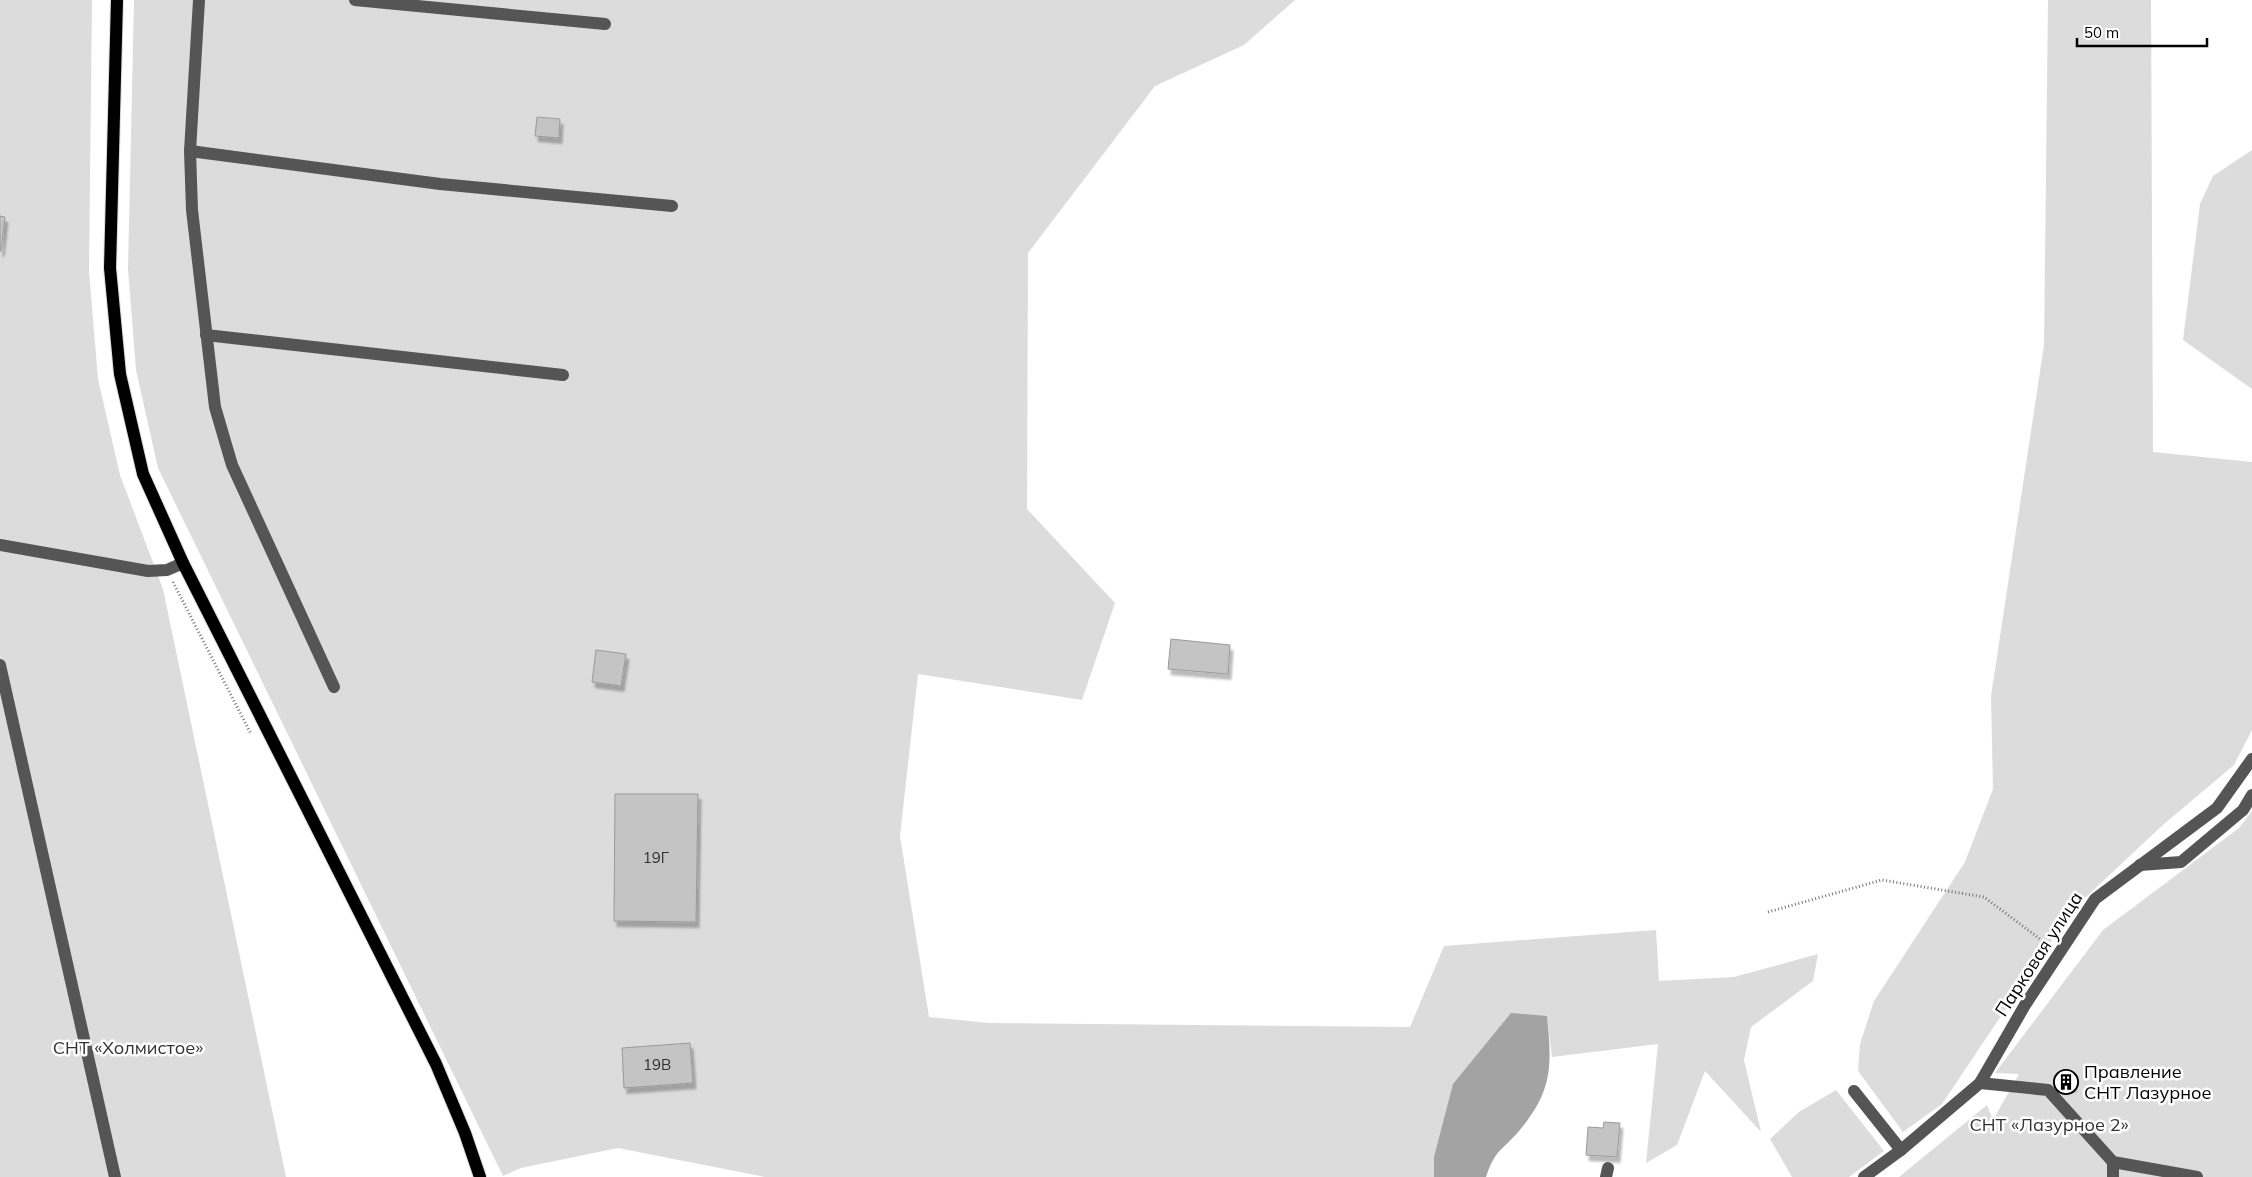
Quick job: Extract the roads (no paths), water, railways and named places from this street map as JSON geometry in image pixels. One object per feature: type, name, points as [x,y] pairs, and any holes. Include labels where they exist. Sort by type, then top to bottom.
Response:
[{"type":"main road","points":[[117,0],[110,268],[120,374],[143,474],[183,563],[436,1064],[465,1133],[480,1177]]},
{"type":"street","points":[[199,0],[190,151],[192,210],[215,407],[232,465],[334,687]]},
{"type":"street","points":[[355,0],[606,24]]},
{"type":"street","points":[[190,151],[440,184],[672,206]]},
{"type":"street","points":[[206,335],[563,375]]},
{"type":"street","points":[[0,545],[148,571],[167,570],[183,563]]},
{"type":"street","points":[[0,665],[115,1177]]},
{"type":"street","name":"Парковая улица","points":[[1864,1177],[1901,1150],[1980,1083],[2025,1005],[2095,899],[2217,808],[2252,759]]},
{"type":"street","points":[[2140,865],[2181,862],[2243,810],[2252,795]]},
{"type":"street","points":[[1980,1083],[2048,1090],[2113,1162],[2197,1177]]},
{"type":"street","points":[[1854,1091],[1901,1150]]},
{"type":"street","points":[[2113,1162],[2113,1177]]},
{"type":"place","name":"Правление СНТ Лазурное","points":[[2066,1082]]},
{"type":"park label","name":"СНТ «Холмистое»","points":[[128,1048]]},
{"type":"park label","name":"СНТ «Лазурное 2»","points":[[2049,1125]]}]
